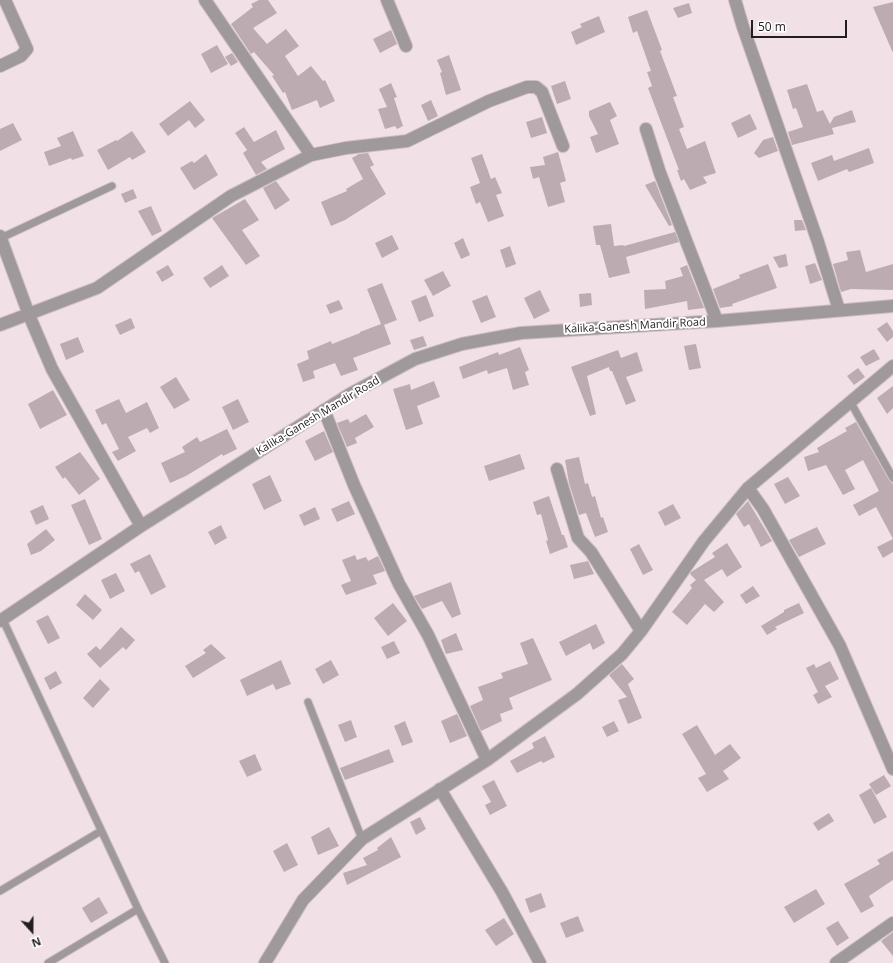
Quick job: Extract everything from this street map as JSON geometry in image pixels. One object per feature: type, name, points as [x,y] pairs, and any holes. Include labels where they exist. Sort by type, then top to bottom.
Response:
[{"type":"street","points":[[0,66],[21,56],[27,49],[5,0]]},
{"type":"street","points":[[205,0],[311,155]]},
{"type":"street","points":[[387,0],[406,46]]},
{"type":"street","points":[[735,0],[818,242],[838,310]]},
{"type":"street","points":[[0,326],[97,288],[232,196],[311,155],[346,148],[407,141],[489,101],[527,88],[536,87],[542,92],[563,146]]},
{"type":"street","points":[[646,129],[660,173],[717,321]]},
{"type":"street","points":[[0,237],[28,315],[52,369],[141,526]]},
{"type":"street","name":"Kalika-Ganesh Mandir Road","points":[[1,621],[141,526],[324,410],[350,394],[414,360],[462,344],[521,333],[717,321],[893,306]]},
{"type":"street","points":[[265,963],[304,900],[362,839],[487,760],[577,694],[622,654],[704,541],[748,488],[810,434],[851,403],[893,366]]},
{"type":"street","points":[[324,410],[354,484],[393,570],[428,635],[487,760]]},
{"type":"street","points":[[557,469],[578,538],[590,552],[640,631]]},
{"type":"street","points":[[748,488],[763,509],[840,646],[893,769]]},
{"type":"street","points":[[440,789],[502,892],[540,963]]},
{"type":"street","points":[[836,963],[893,923]]},
{"type":"lane","points":[[0,237],[112,186]]},
{"type":"lane","points":[[851,403],[893,478]]},
{"type":"lane","points":[[1,621],[165,963]]},
{"type":"lane","points":[[308,702],[362,839]]},
{"type":"lane","points":[[0,891],[101,831]]},
{"type":"lane","points":[[48,963],[138,909]]},
{"type":"building","points":[[259,0],[268,0],[277,13],[253,28],[267,44],[286,29],[299,46],[285,56],[298,76],[311,66],[323,81],[325,80],[335,101],[320,108],[317,100],[292,110],[285,92],[283,93],[272,76],[274,75],[254,52],[251,54],[231,24],[253,7],[251,4]]},
{"type":"building","points":[[893,2],[893,53],[873,7]]},
{"type":"building","points":[[689,3],[692,13],[678,18],[673,8]]},
{"type":"building","points":[[647,10],[662,50],[660,51],[677,96],[673,97],[684,127],[679,129],[687,149],[705,141],[716,173],[703,177],[707,183],[690,190],[684,179],[681,181],[677,170],[679,170],[648,88],[652,86],[647,72],[651,71],[637,31],[633,33],[628,17]]},
{"type":"building","points":[[599,16],[605,32],[576,45],[571,32],[582,27],[580,24]]},
{"type":"building","points":[[391,30],[397,44],[380,53],[373,39]]},
{"type":"building","points":[[217,45],[228,64],[211,73],[201,54]]},
{"type":"building","points":[[232,53],[238,62],[231,66],[225,57]]},
{"type":"building","points":[[449,55],[461,90],[446,95],[440,73],[442,72],[437,60]]},
{"type":"building","points":[[565,81],[571,99],[557,104],[551,86]]},
{"type":"building","points":[[391,83],[397,97],[394,98],[403,126],[397,129],[395,126],[385,129],[378,109],[387,107],[379,89]]},
{"type":"building","points":[[807,84],[817,112],[823,110],[830,124],[834,117],[852,110],[856,122],[832,128],[834,134],[792,145],[788,132],[803,127],[796,108],[793,109],[787,90]]},
{"type":"building","points":[[431,100],[438,116],[428,121],[421,105]]},
{"type":"building","points":[[190,101],[205,120],[195,128],[189,120],[168,136],[159,124]]},
{"type":"building","points":[[610,102],[617,116],[610,120],[619,144],[596,153],[590,137],[598,134],[589,116],[589,111]]},
{"type":"building","points":[[750,114],[757,129],[738,138],[731,123]]},
{"type":"building","points":[[542,117],[547,133],[531,138],[526,122]]},
{"type":"building","points":[[13,123],[22,140],[0,151],[0,129]]},
{"type":"building","points":[[244,127],[254,142],[276,130],[285,149],[261,162],[267,169],[256,175],[243,153],[247,150],[235,133]]},
{"type":"building","points":[[73,131],[84,156],[72,160],[71,158],[49,166],[44,152],[61,146],[57,138]]},
{"type":"building","points":[[132,131],[146,152],[132,160],[130,157],[108,170],[97,150],[116,140],[117,141]]},
{"type":"building","points":[[773,137],[778,151],[759,158],[754,153],[763,140]]},
{"type":"building","points":[[869,148],[874,163],[849,172],[847,169],[818,181],[811,163],[832,155],[834,161]]},
{"type":"building","points":[[558,152],[566,181],[560,183],[565,202],[548,207],[539,177],[533,179],[530,167],[545,165],[543,157]]},
{"type":"building","points":[[368,153],[374,165],[370,167],[386,194],[345,220],[331,226],[321,202],[347,191],[346,189],[363,179],[352,158],[359,154]]},
{"type":"building","points":[[206,154],[218,175],[194,190],[180,168],[192,161],[194,163]]},
{"type":"building","points":[[482,154],[491,179],[495,177],[502,193],[496,195],[504,216],[488,222],[480,202],[476,204],[470,187],[480,183],[471,158]]},
{"type":"building","points":[[276,181],[290,200],[275,210],[263,188]]},
{"type":"building","points":[[655,181],[672,225],[669,226],[645,185]]},
{"type":"building","points":[[133,189],[137,198],[125,203],[121,194]]},
{"type":"building","points":[[245,199],[259,220],[242,230],[260,256],[246,265],[212,218]]},
{"type":"building","points":[[151,206],[162,231],[152,236],[138,211]]},
{"type":"building","points":[[794,220],[802,220],[806,230],[795,231]]},
{"type":"building","points":[[611,224],[614,246],[624,246],[675,232],[679,242],[626,257],[630,273],[609,278],[600,245],[596,245],[593,226]]},
{"type":"building","points":[[392,235],[399,249],[382,258],[375,243]]},
{"type":"building","points":[[463,238],[470,255],[461,259],[454,243]]},
{"type":"building","points":[[510,246],[516,264],[506,268],[500,250]]},
{"type":"building","points":[[860,250],[866,272],[893,264],[893,290],[851,289],[841,292],[833,264],[848,260],[846,252]]},
{"type":"building","points":[[786,254],[788,266],[779,268],[773,257]]},
{"type":"building","points":[[815,263],[822,280],[810,284],[805,266]]},
{"type":"building","points":[[768,264],[777,288],[732,304],[733,306],[720,308],[713,289],[740,278],[739,275]]},
{"type":"building","points":[[168,265],[174,275],[162,282],[156,272]]},
{"type":"building","points":[[222,265],[229,276],[210,288],[203,278]]},
{"type":"building","points":[[687,265],[704,308],[688,310],[687,301],[645,309],[644,290],[666,289],[665,281],[683,276],[680,268]]},
{"type":"building","points":[[443,271],[451,286],[433,296],[424,280]]},
{"type":"building","points":[[382,283],[397,320],[384,325],[391,344],[353,358],[358,370],[341,376],[335,363],[313,371],[315,378],[303,382],[297,364],[309,359],[307,351],[331,341],[332,344],[381,324],[367,289]]},
{"type":"building","points":[[540,290],[550,311],[534,319],[524,298]]},
{"type":"building","points":[[591,293],[592,305],[580,307],[579,294]]},
{"type":"building","points":[[426,295],[434,316],[419,322],[411,301]]},
{"type":"building","points":[[487,295],[496,317],[481,323],[472,301]]},
{"type":"building","points":[[339,300],[343,309],[330,314],[326,305]]},
{"type":"building","points":[[131,318],[135,328],[120,335],[115,325]]},
{"type":"building","points":[[887,322],[893,331],[893,337],[887,342],[877,329]]},
{"type":"building","points":[[423,336],[427,346],[414,350],[410,340]]},
{"type":"building","points":[[78,337],[84,352],[66,360],[60,344]]},
{"type":"building","points":[[696,344],[701,368],[689,370],[684,346]]},
{"type":"building","points":[[520,347],[529,370],[525,372],[529,385],[513,390],[507,368],[488,374],[487,370],[463,379],[459,367],[498,352],[499,355]]},
{"type":"building","points":[[874,349],[880,359],[866,366],[860,357]]},
{"type":"building","points":[[618,350],[621,358],[637,352],[643,371],[626,377],[636,401],[626,405],[609,367],[587,376],[596,414],[590,416],[571,367]]},
{"type":"building","points":[[858,368],[865,377],[854,385],[847,376]]},
{"type":"building","points":[[176,377],[190,400],[174,409],[160,387]]},
{"type":"building","points":[[434,381],[440,397],[417,406],[423,424],[406,430],[393,389],[410,384],[411,390]]},
{"type":"building","points":[[893,386],[893,408],[887,414],[877,398]]},
{"type":"building","points":[[53,390],[67,415],[40,429],[28,404]]},
{"type":"building","points":[[119,399],[126,413],[147,402],[159,428],[150,433],[147,428],[128,437],[136,451],[118,461],[112,452],[119,449],[106,423],[102,425],[95,410]]},
{"type":"building","points":[[238,399],[249,422],[233,430],[222,407]]},
{"type":"building","points":[[366,414],[374,427],[355,438],[357,443],[347,447],[337,423],[348,419],[350,423]]},
{"type":"building","points":[[856,422],[889,480],[893,484],[893,539],[876,507],[859,516],[853,505],[879,491],[863,460],[845,470],[855,489],[843,495],[826,465],[808,471],[804,457],[819,452],[817,448],[847,431],[845,428]]},
{"type":"building","points":[[227,429],[237,449],[223,456],[222,454],[186,476],[170,483],[161,463],[185,452],[182,447],[197,437],[200,442]]},
{"type":"building","points":[[324,431],[333,452],[315,461],[305,441]]},
{"type":"building","points":[[80,452],[100,479],[79,495],[65,477],[63,479],[55,467]]},
{"type":"building","points":[[520,454],[525,469],[489,481],[484,466]]},
{"type":"building","points":[[579,457],[585,484],[588,483],[592,497],[595,496],[601,518],[603,517],[608,532],[595,537],[586,513],[579,515],[569,483],[565,460]]},
{"type":"building","points":[[270,475],[282,501],[264,510],[252,484]]},
{"type":"building","points":[[788,477],[800,496],[785,504],[774,484]]},
{"type":"building","points":[[549,496],[562,535],[564,535],[568,547],[550,554],[541,514],[537,515],[533,502]]},
{"type":"building","points":[[85,499],[102,539],[89,545],[71,505]]},
{"type":"building","points":[[349,501],[355,514],[337,522],[331,509]]},
{"type":"building","points":[[748,501],[772,541],[761,547],[749,524],[744,527],[736,514]]},
{"type":"building","points":[[673,504],[681,518],[665,526],[658,512]]},
{"type":"building","points":[[43,505],[49,519],[36,525],[30,511]]},
{"type":"building","points":[[315,507],[320,519],[304,526],[299,515]]},
{"type":"building","points":[[221,525],[227,538],[215,545],[208,532]]},
{"type":"building","points":[[817,527],[826,544],[799,557],[789,540]]},
{"type":"building","points":[[46,529],[55,540],[41,551],[31,555],[27,544]]},
{"type":"building","points":[[893,539],[893,552],[883,558],[877,547]]},
{"type":"building","points":[[727,543],[742,567],[727,577],[722,569],[704,580],[724,602],[714,612],[705,604],[687,625],[672,612],[692,588],[690,585],[696,580],[690,574],[715,557],[712,553]]},
{"type":"building","points":[[639,544],[653,570],[643,575],[630,549]]},
{"type":"building","points":[[150,554],[166,587],[151,595],[139,571],[135,573],[130,564]]},
{"type":"building","points":[[355,555],[357,560],[366,557],[368,561],[378,556],[385,571],[373,575],[377,584],[346,595],[341,585],[351,581],[342,560]]},
{"type":"building","points":[[588,561],[594,574],[574,579],[570,565]]},
{"type":"building","points":[[116,573],[125,591],[110,599],[101,580]]},
{"type":"building","points":[[451,582],[461,614],[452,618],[442,601],[422,609],[414,596]]},
{"type":"building","points":[[753,586],[760,596],[746,604],[740,595]]},
{"type":"building","points":[[85,594],[102,610],[93,620],[76,605]]},
{"type":"building","points":[[393,603],[407,621],[388,636],[374,618]]},
{"type":"building","points":[[799,603],[804,613],[775,627],[777,629],[767,635],[761,626],[784,612],[784,610]]},
{"type":"building","points":[[48,615],[60,638],[48,644],[36,621]]},
{"type":"building","points":[[596,624],[605,643],[593,650],[590,643],[566,656],[559,642]]},
{"type":"building","points":[[121,627],[135,640],[126,650],[123,647],[100,668],[87,654],[96,646],[100,650]]},
{"type":"building","points":[[456,633],[463,650],[446,654],[441,640]]},
{"type":"building","points":[[533,638],[552,680],[509,698],[513,709],[500,714],[502,721],[481,731],[470,706],[483,700],[478,687],[503,678],[501,673],[528,664],[520,643]]},
{"type":"building","points":[[394,641],[400,653],[387,659],[381,647]]},
{"type":"building","points":[[211,644],[226,658],[193,678],[185,666],[206,653],[203,650]]},
{"type":"building","points":[[281,660],[291,684],[276,690],[273,684],[247,696],[240,680]]},
{"type":"building","points":[[331,660],[339,675],[323,684],[315,669]]},
{"type":"building","points":[[830,661],[839,679],[825,686],[832,697],[818,704],[813,695],[818,692],[806,668],[814,664],[816,668]]},
{"type":"building","points":[[622,664],[634,679],[628,684],[642,718],[628,724],[618,700],[627,697],[609,675]]},
{"type":"building","points":[[56,671],[62,683],[50,690],[44,678]]},
{"type":"building","points":[[100,679],[110,689],[93,708],[83,698]]},
{"type":"building","points":[[457,714],[467,736],[450,743],[441,721]]},
{"type":"building","points":[[351,720],[357,737],[345,742],[338,725]]},
{"type":"building","points":[[405,721],[413,742],[402,746],[394,726]]},
{"type":"building","points":[[614,721],[619,731],[607,737],[602,727]]},
{"type":"building","points":[[697,725],[715,755],[730,744],[741,758],[723,771],[729,779],[707,792],[698,778],[706,774],[682,734]]},
{"type":"building","points":[[545,736],[555,757],[543,763],[541,761],[517,773],[510,761],[534,748],[532,743]]},
{"type":"building","points":[[389,749],[394,762],[345,780],[340,768]]},
{"type":"building","points":[[255,754],[262,770],[247,777],[239,761]]},
{"type":"building","points":[[884,775],[891,786],[876,795],[869,784]]},
{"type":"building","points":[[494,780],[507,806],[490,815],[485,805],[491,802],[482,786]]},
{"type":"building","points":[[871,788],[887,817],[874,824],[859,795]]},
{"type":"building","points":[[829,813],[834,821],[818,831],[813,823]]},
{"type":"building","points":[[420,817],[426,829],[416,835],[410,822]]},
{"type":"building","points":[[329,827],[339,846],[318,855],[311,837]]},
{"type":"building","points":[[391,837],[401,857],[347,885],[343,873],[367,865],[363,858],[378,850],[377,848]]},
{"type":"building","points":[[287,843],[298,865],[284,872],[273,851]]},
{"type":"building","points":[[893,851],[893,880],[869,896],[874,906],[861,913],[844,884],[880,864],[877,860]]},
{"type":"building","points":[[816,889],[825,904],[794,923],[784,907]]},
{"type":"building","points":[[541,893],[546,907],[530,913],[525,899]]},
{"type":"building","points":[[99,897],[108,913],[91,923],[82,908]]},
{"type":"building","points":[[578,916],[584,931],[566,938],[560,923]]},
{"type":"building","points":[[504,918],[514,934],[496,946],[485,930]]},
{"type":"building","points":[[838,921],[849,938],[837,946],[826,928]]},
{"type":"building","points":[[893,932],[893,956],[881,941]]}]
